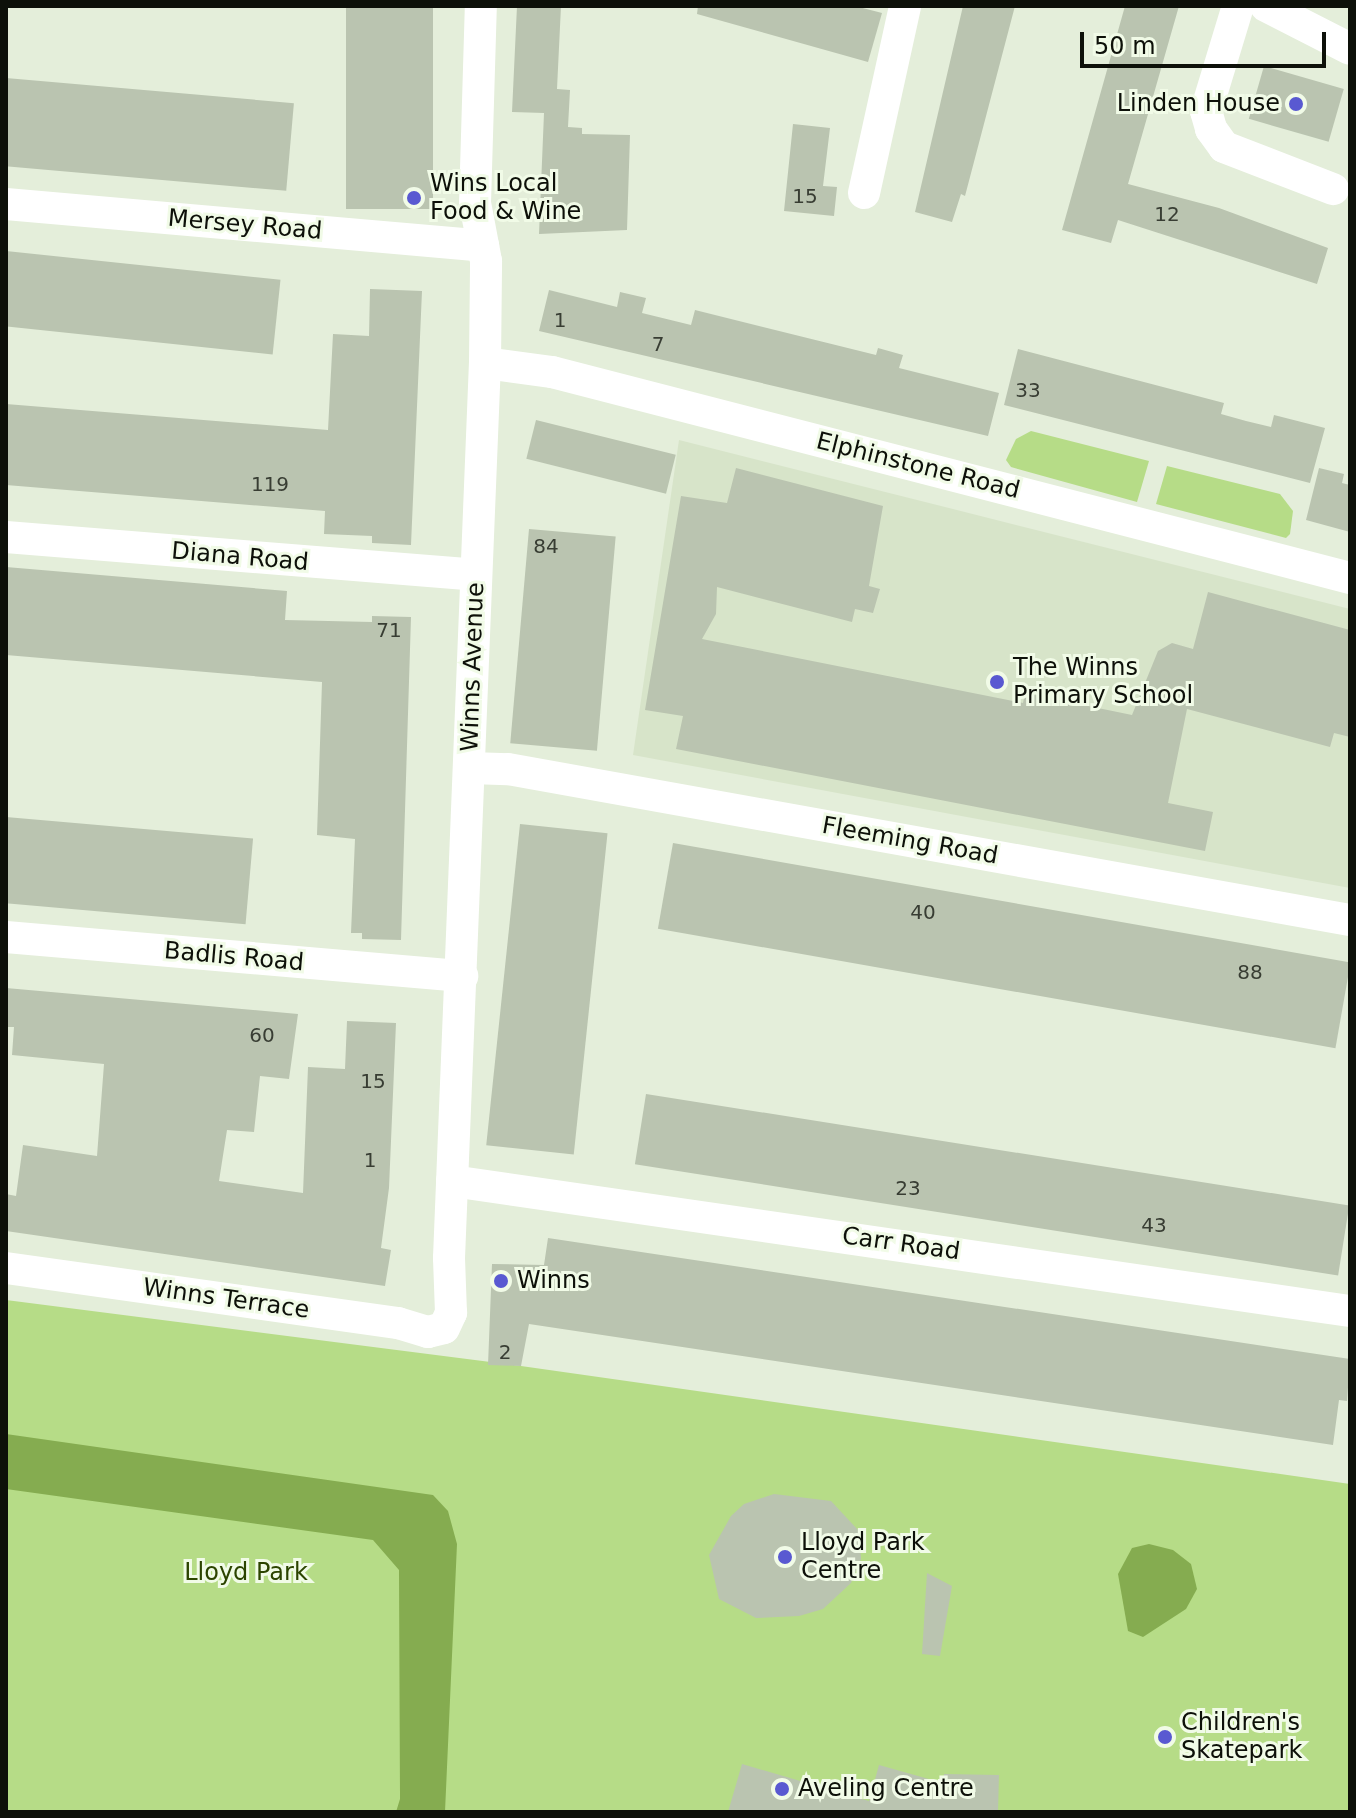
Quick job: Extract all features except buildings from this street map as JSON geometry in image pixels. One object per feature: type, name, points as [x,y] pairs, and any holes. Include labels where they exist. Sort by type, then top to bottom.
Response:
[{"type":"street","name":"Winns Avenue","points":[[444,1328],[451,1313],[448,1277],[485,363],[483,246],[475,203],[481,6]]},
{"type":"street","points":[[864,193],[905,6]]},
{"type":"street","points":[[1238,6],[1206,111],[1211,129],[1224,147],[1333,189]]},
{"type":"street","points":[[1266,6],[1350,49]]},
{"type":"street","name":"Mersey Road","points":[[6,204],[483,246]]},
{"type":"street","name":"Elphinstone Road","points":[[485,363],[552,372],[1350,578]]},
{"type":"street","name":"Diana Road","points":[[6,537],[475,575]]},
{"type":"street","name":"Fleeming Road","points":[[470,768],[508,769],[1350,920]]},
{"type":"street","name":"Badlis Road","points":[[6,937],[462,976]]},
{"type":"street","name":"Carr Road","points":[[452,1181],[1350,1311]]},
{"type":"street","name":"Winns Terrace","points":[[6,1268],[398,1323],[428,1332],[444,1328]]},
{"type":"shaded area","name":"The Winns Primary School","points":[[679,440],[1350,609],[1350,888],[633,755]]},
{"type":"shaded area","points":[[6,1434],[433,1495],[448,1511],[457,1544],[445,1812],[396,1812],[400,1799],[399,1570],[373,1540],[6,1489]]},
{"type":"shaded area","points":[[1149,1544],[1173,1550],[1191,1564],[1197,1589],[1186,1609],[1143,1637],[1128,1631],[1118,1574],[1132,1548]]},
{"type":"green space","points":[[1031,431],[1149,461],[1137,502],[1011,467],[1006,460],[1016,439]]},
{"type":"green space","points":[[1167,466],[1280,494],[1293,511],[1290,534],[1286,538],[1156,504]]},
{"type":"green space","name":"Lloyd Park","points":[[6,1300],[521,1366],[1350,1484],[1350,1812],[6,1812]]},
{"type":"place","name":"Linden House","points":[[1296,104]]},
{"type":"place","name":"Wins Local Food & Wine","points":[[414,198]]},
{"type":"place","name":"The Winns Primary School","points":[[997,682]]},
{"type":"place","name":"Winns","points":[[501,1281]]},
{"type":"place","name":"Lloyd Park Centre","points":[[785,1557]]},
{"type":"place","name":"Children's Skatepark","points":[[1165,1737]]},
{"type":"place","name":"Aveling Centre","points":[[782,1789]]}]
